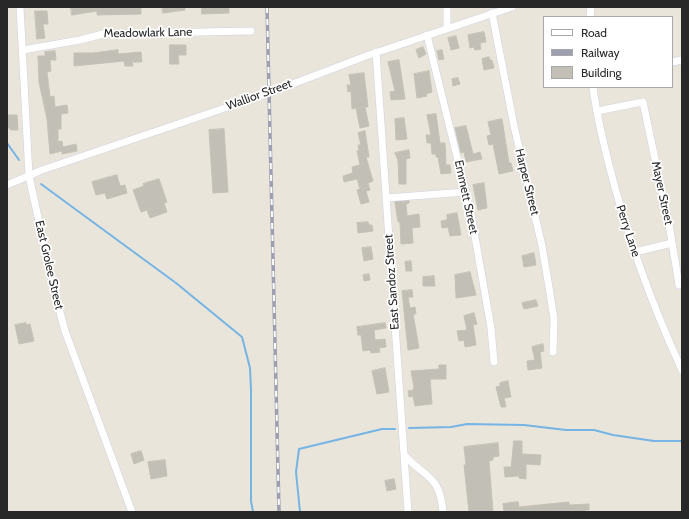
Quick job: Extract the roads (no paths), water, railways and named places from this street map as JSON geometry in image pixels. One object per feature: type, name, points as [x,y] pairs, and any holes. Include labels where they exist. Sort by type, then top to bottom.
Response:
[{"type":"street","name":"East Grolee Street","points":[[20,7],[29,176],[53,286],[65,331],[132,512]]},
{"type":"street","points":[[447,7],[447,28]]},
{"type":"street","name":"Wallior Street","points":[[7,185],[42,170],[269,93],[376,52],[512,7]]},
{"type":"street","name":"Harper Street","points":[[492,13],[514,126],[547,273],[554,319],[553,352]]},
{"type":"street","name":"Meadowlark Lane","points":[[22,50],[80,40],[103,34],[251,31]]},
{"type":"street","name":"Emmett Street","points":[[427,35],[466,192],[491,328],[494,362]]},
{"type":"street","name":"East Sandoz Street","points":[[376,52],[408,512]]},
{"type":"street","name":"Perry Lane","points":[[593,88],[617,198],[654,308],[682,370]]},
{"type":"street","name":"Mayer Street","points":[[597,111],[643,102],[672,243],[679,285]]},
{"type":"street","points":[[386,198],[466,192]]},
{"type":"street","points":[[635,252],[672,243]]},
{"type":"street","points":[[405,456],[430,477],[440,490],[443,512]]},
{"type":"waterway","points":[[7,143],[19,160]]},
{"type":"waterway","points":[[41,184],[176,283],[242,337],[250,368],[251,501],[253,512]]},
{"type":"waterway","points":[[409,428],[451,427],[467,424],[524,425],[566,430],[594,430],[613,435],[654,441],[682,441]]},
{"type":"waterway","points":[[300,512],[296,472],[299,449],[382,429],[395,429]]},
{"type":"railway","points":[[267,7],[279,512]]}]
